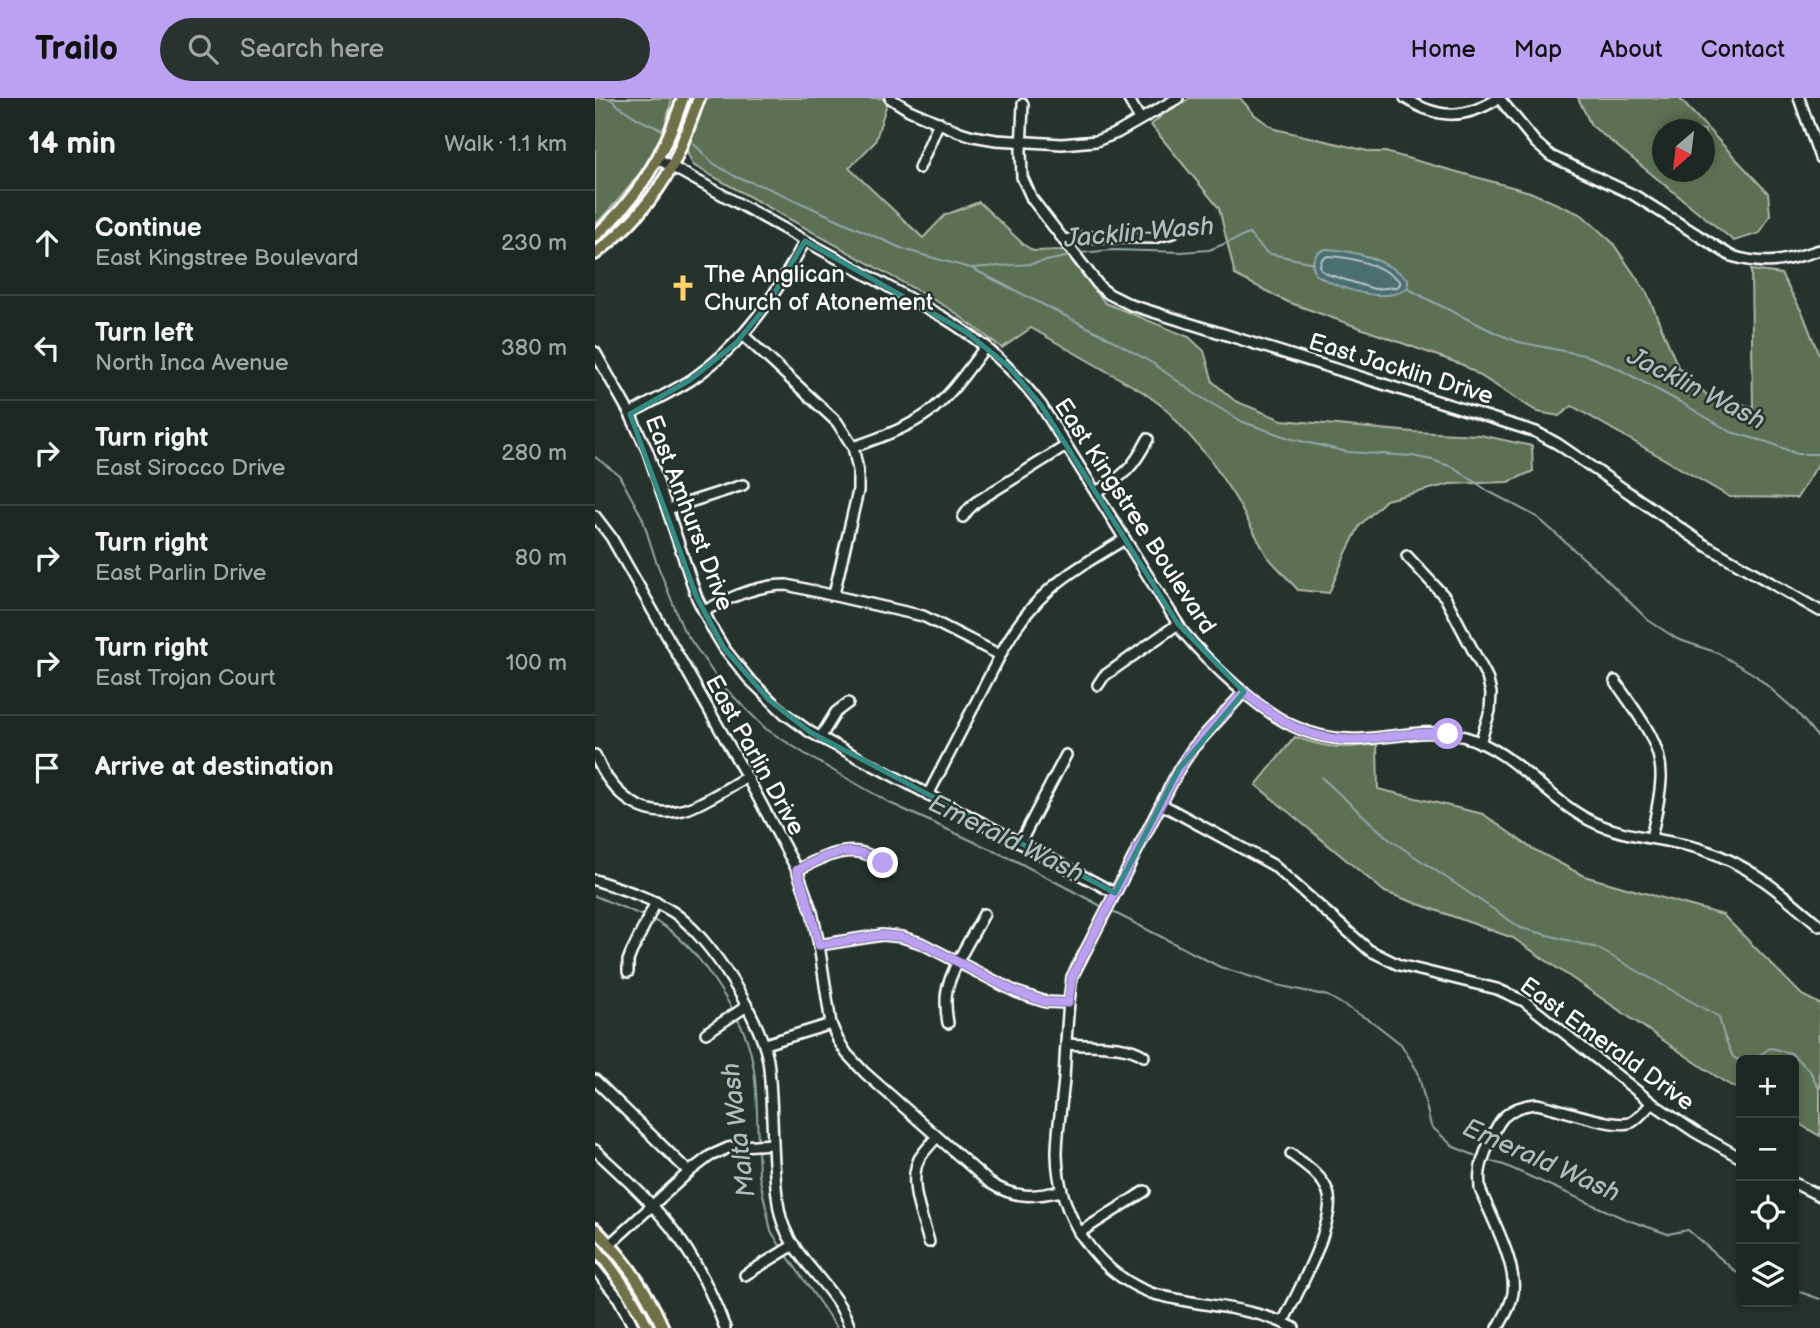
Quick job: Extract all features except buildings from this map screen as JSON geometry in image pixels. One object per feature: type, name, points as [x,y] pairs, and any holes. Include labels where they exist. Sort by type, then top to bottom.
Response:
[{"type":"main road","points":[[595,236],[631,199],[658,159],[674,128],[683,98]]},
{"type":"main road","points":[[595,254],[614,239],[636,215],[672,166],[699,98]]},
{"type":"main road","points":[[595,1228],[641,1284],[663,1328]]},
{"type":"main road","points":[[595,1248],[619,1278],[648,1328]]},
{"type":"street","points":[[890,98],[909,110],[960,132],[984,139],[1062,144],[1088,142],[1117,133],[1178,98]]},
{"type":"street","points":[[1128,98],[1140,119]]},
{"type":"street","points":[[1405,98],[1429,111],[1449,115],[1481,109],[1499,98],[1536,143],[1551,156],[1627,191],[1731,256],[1771,262],[1820,250]]},
{"type":"street","points":[[1799,98],[1820,158]]},
{"type":"street","name":"East Jacklin Drive","points":[[1023,104],[1022,177],[1032,199],[1100,287],[1109,294],[1131,305],[1524,427],[1549,438],[1705,545],[1820,611]]},
{"type":"street","points":[[919,168],[939,122]]},
{"type":"street","name":"East Kingstree Boulevard","points":[[658,159],[943,317],[986,346],[1030,391],[1178,624],[1202,654],[1279,720],[1319,736],[1338,739],[1435,732],[1462,736],[1510,759],[1583,817],[1612,830],[1700,848],[1740,865],[1771,885],[1820,926]]},
{"type":"street","points":[[1064,241],[1075,237],[1154,238],[1173,233]]},
{"type":"street","points":[[630,414],[690,380],[743,335],[774,295],[806,241]]},
{"type":"street","points":[[743,335],[837,422],[853,447],[858,470],[858,491],[834,594]]},
{"type":"street","points":[[853,447],[911,424],[927,414],[943,400],[986,346]]},
{"type":"street","name":"East Amhurst Drive","points":[[595,352],[648,452],[697,598],[724,648],[748,678],[784,713],[820,738],[1115,893]]},
{"type":"street","points":[[1095,492],[1126,473],[1148,439]]},
{"type":"street","points":[[963,517],[977,502],[1066,446]]},
{"type":"street","points":[[668,509],[743,485]]},
{"type":"street","name":"East Parlin Drive","points":[[595,516],[611,537],[797,870],[819,945],[831,1024],[847,1054],[937,1137],[1000,1189],[1014,1194],[1038,1196],[1061,1191]]},
{"type":"street","points":[[927,795],[1018,623],[1041,596],[1064,577],[1125,540]]},
{"type":"street","points":[[1407,556],[1445,597],[1487,677],[1491,693],[1490,711],[1480,743]]},
{"type":"street","points":[[704,611],[745,592],[772,585],[801,587],[923,616],[1000,655]]},
{"type":"street","points":[[1098,685],[1104,676],[1178,624]]},
{"type":"street","points":[[1615,681],[1649,733],[1659,759],[1661,779],[1651,838]]},
{"type":"street","points":[[1244,692],[1193,748],[1179,769],[1072,977],[1057,1155],[1061,1191],[1079,1233],[1096,1256],[1114,1272],[1135,1286],[1161,1296],[1254,1314],[1294,1328]]},
{"type":"street","points":[[820,738],[836,712],[848,703]]},
{"type":"street","points":[[595,755],[617,792],[641,806],[666,812],[692,807],[747,777]]},
{"type":"street","points":[[1020,843],[1066,755]]},
{"type":"street","name":"East Emerald Drive","points":[[1161,804],[1273,865],[1369,950],[1399,965],[1497,989],[1524,1001],[1652,1103],[1736,1155]]},
{"type":"street","points":[[797,870],[836,853],[851,851],[868,854],[889,870]]},
{"type":"street","points":[[595,880],[656,902],[688,923],[710,948],[755,1020],[765,1044],[769,1066],[779,1210],[794,1245],[842,1309],[850,1328]]},
{"type":"street","points":[[628,972],[631,953],[656,902]]},
{"type":"street","points":[[948,1023],[947,989],[984,914]]},
{"type":"street","points":[[819,945],[892,935],[913,940],[1029,997],[1046,1002],[1068,1003]]},
{"type":"street","points":[[706,1033],[747,1006]]},
{"type":"street","points":[[765,1044],[831,1024]]},
{"type":"street","points":[[1066,1044],[1132,1050],[1144,1056]]},
{"type":"street","points":[[595,1080],[689,1172]]},
{"type":"street","points":[[1498,1328],[1513,1292],[1512,1273],[1508,1256],[1480,1189],[1479,1177],[1480,1168],[1499,1122],[1517,1108],[1536,1104],[1621,1124],[1632,1122],[1652,1103]]},
{"type":"street","points":[[929,1242],[914,1177],[920,1158],[937,1137]]},
{"type":"street","points":[[610,1244],[710,1156],[728,1148],[773,1144]]},
{"type":"street","points":[[595,1150],[673,1230],[706,1281],[725,1328]]},
{"type":"street","points":[[1283,1322],[1306,1276],[1325,1227],[1330,1205],[1329,1193],[1324,1183],[1291,1154]]},
{"type":"street","points":[[1799,1186],[1820,1196]]},
{"type":"street","points":[[1079,1233],[1145,1191]]},
{"type":"street","points":[[745,1275],[794,1245]]},
{"type":"street","points":[[595,1269],[619,1299],[634,1328]]},
{"type":"highlighted area","points":[[805,241],[966,332],[1008,366],[1041,405],[1178,624],[1244,692],[1179,769],[1115,893],[810,732],[769,700],[724,648],[697,598],[630,414],[690,380],[736,343],[768,304]]},
{"type":"green space","points":[[595,98],[672,98],[664,130],[646,164],[595,225]]},
{"type":"green space","points":[[704,98],[882,98],[887,103],[875,142],[849,168],[923,238],[945,215],[979,202],[1024,245],[1034,251],[1063,250],[1105,303],[1189,337],[1204,351],[1213,382],[1235,401],[1282,420],[1480,435],[1532,446],[1533,471],[1509,482],[1450,484],[1386,500],[1360,525],[1329,593],[1298,590],[1267,556],[1236,499],[1210,459],[1166,409],[1143,392],[1031,328],[1002,348],[950,309],[693,165],[687,151]]},
{"type":"green space","points":[[1190,98],[1240,98],[1255,115],[1275,129],[1372,152],[1385,152],[1530,192],[1582,215],[1612,242],[1647,293],[1678,367],[1707,395],[1753,407],[1751,270],[1781,274],[1803,314],[1820,358],[1820,461],[1797,498],[1730,497],[1572,406],[1559,416],[1538,412],[1463,365],[1288,302],[1235,275],[1219,208],[1151,125]]},
{"type":"green space","points":[[1578,98],[1679,98],[1699,119],[1652,119],[1652,174],[1591,125]]},
{"type":"green space","points":[[1715,136],[1768,193],[1770,215],[1760,233],[1734,241],[1661,182],[1715,182]]},
{"type":"green space","points":[[1295,737],[1336,747],[1377,744],[1378,789],[1483,814],[1531,848],[1584,876],[1723,915],[1802,995],[1820,1004],[1820,1136],[1799,1124],[1799,1055],[1736,1055],[1736,1088],[1513,938],[1385,892],[1256,785]]},
{"type":"water","points":[[1325,249],[1347,251],[1380,261],[1408,279],[1408,288],[1398,293],[1374,295],[1348,289],[1324,279],[1315,274],[1312,263],[1317,253]]},
{"type":"waterway","name":"Jacklin Wash","points":[[609,98],[635,117],[663,130]]},
{"type":"waterway","name":"Jacklin Wash","points":[[693,143],[713,163],[736,177],[768,188],[903,249],[970,268],[1031,264],[1071,256]]},
{"type":"waterway","name":"Jacklin Wash","points":[[1080,253],[1113,250],[1209,250],[1249,234],[1267,253],[1314,263]]},
{"type":"waterway","points":[[973,269],[1105,336],[1154,364],[1197,395],[1243,422],[1292,439],[1348,452],[1412,456],[1455,468],[1488,491],[1537,517],[1648,620],[1677,639],[1718,653],[1755,675],[1795,710],[1820,740]]},
{"type":"waterway","name":"Jacklin Wash","points":[[1407,288],[1498,334],[1519,342],[1588,356],[1617,368],[1731,432],[1797,454],[1820,454]]},
{"type":"waterway","name":"Emerald Wash","points":[[595,457],[619,475],[642,517],[683,629],[721,684],[766,729],[892,804],[1016,861],[1103,907]]},
{"type":"waterway","points":[[1321,777],[1389,839],[1521,928],[1597,948],[1719,1017],[1724,1036],[1736,1058]]},
{"type":"waterway","name":"Malta Wash","points":[[595,896],[646,917]]},
{"type":"waterway","name":"Emerald Wash","points":[[1111,911],[1220,967],[1277,985],[1328,996],[1374,1023],[1401,1044],[1418,1072],[1431,1126],[1454,1147],[1481,1158]]},
{"type":"waterway","name":"Malta Wash","points":[[651,919],[688,946],[733,1010]]},
{"type":"waterway","name":"Malta Wash","points":[[737,1018],[753,1063],[758,1142]]},
{"type":"waterway","points":[[1760,1055],[1770,1048],[1793,1055]]},
{"type":"waterway","points":[[1799,1061],[1810,1071],[1820,1091]]},
{"type":"waterway","name":"Malta Wash","points":[[758,1148],[759,1175],[771,1231],[781,1247]]},
{"type":"waterway","name":"Emerald Wash","points":[[1486,1160],[1504,1165],[1625,1219],[1668,1234],[1688,1230],[1736,1272]]},
{"type":"waterway","name":"Malta Wash","points":[[786,1254],[837,1328]]},
{"type":"waterway","name":"Emerald Wash","points":[[1799,1292],[1820,1299]]},
{"type":"place","name":"The Anglican Church of Atonement","points":[[683,288]]},
{"type":"route","points":[[883,863],[868,854],[843,851],[797,870],[819,945],[871,936],[902,937],[921,943],[1016,992],[1046,1002],[1068,1003],[1072,977],[1083,953],[1179,769],[1193,748],[1244,692],[1279,720],[1319,736],[1360,739],[1422,732],[1448,734]]}]
